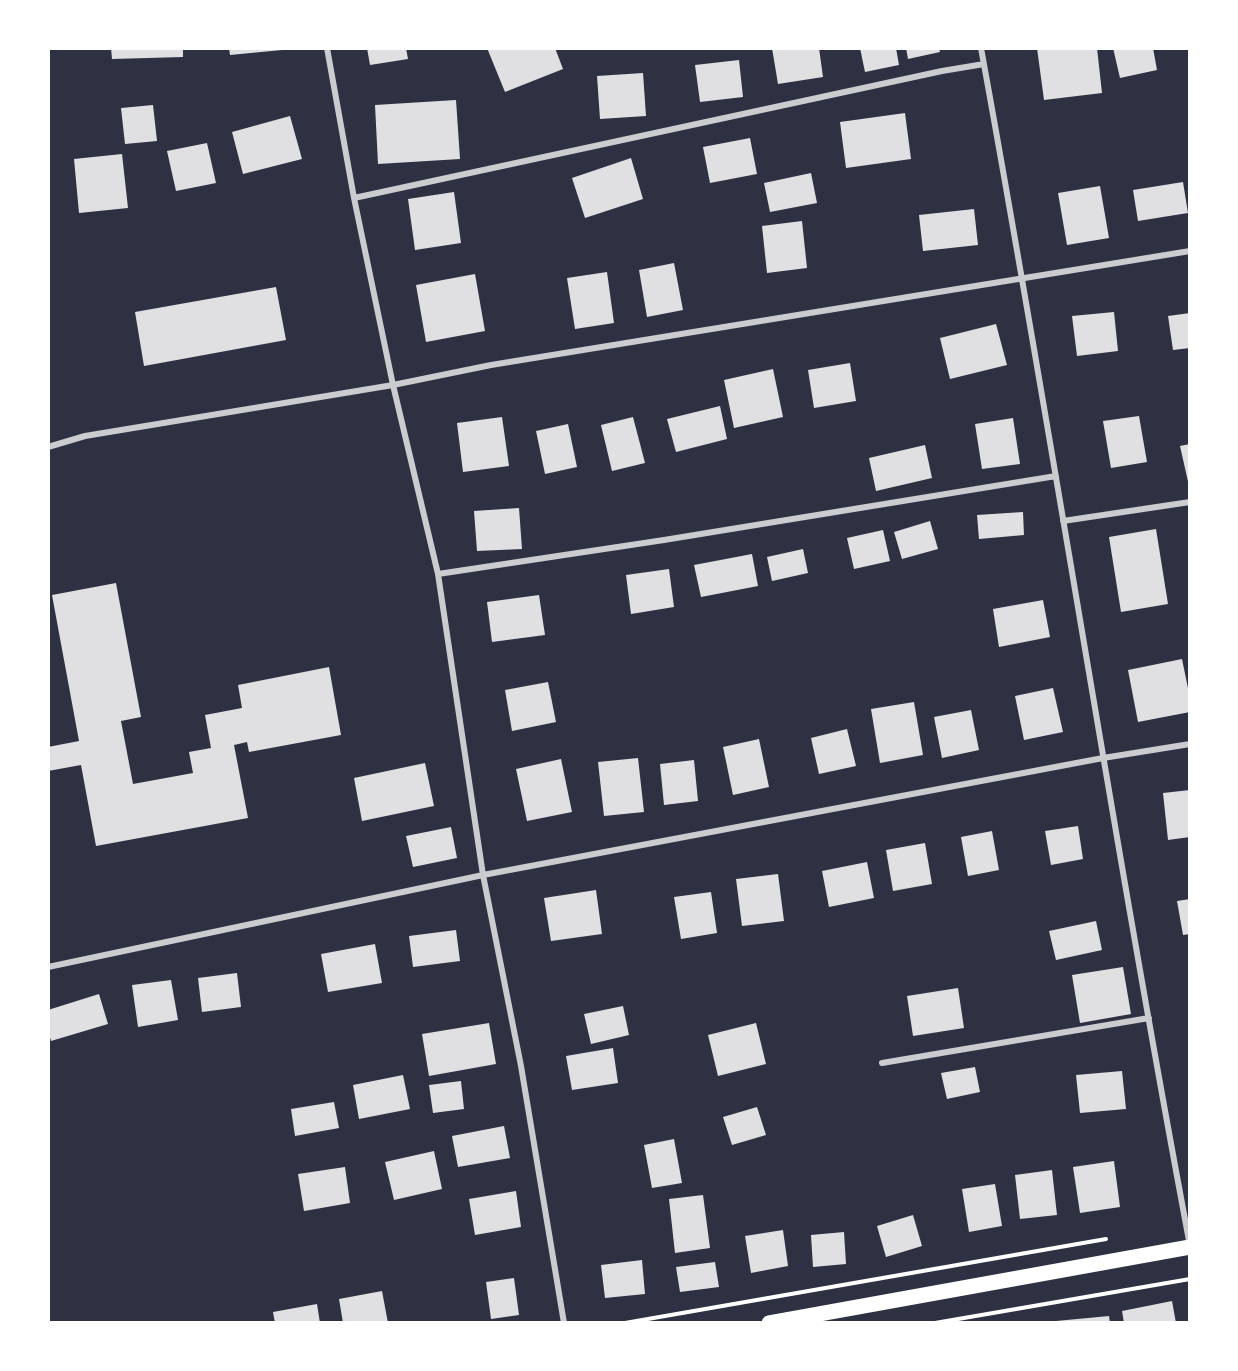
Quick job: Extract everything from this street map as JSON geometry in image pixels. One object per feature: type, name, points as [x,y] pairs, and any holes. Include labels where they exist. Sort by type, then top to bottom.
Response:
[{"type":"main road","points":[[769,1323],[1190,1247]]},
{"type":"street","points":[[327,48],[354,198],[393,385],[438,574],[483,875],[521,1066],[564,1323]]},
{"type":"street","points":[[981,48],[1023,279],[1103,759],[1190,1247]]},
{"type":"street","points":[[354,198],[984,64]]},
{"type":"street","points":[[48,447],[85,436],[393,385],[491,365],[1190,251]]},
{"type":"street","points":[[438,574],[664,540],[1056,476]]},
{"type":"street","points":[[1063,521],[1190,502]]},
{"type":"street","points":[[48,967],[483,875],[1190,744]]},
{"type":"street","points":[[882,1063],[1149,1018]]},
{"type":"path","points":[[625,1323],[1116,1237]]},
{"type":"path","points":[[935,1323],[1190,1279]]},
{"type":"building","points":[[111,48],[183,48],[183,57],[112,59]]},
{"type":"building","points":[[229,48],[282,48],[282,50],[230,55]]},
{"type":"building","points":[[367,48],[406,48],[408,59],[370,65]]},
{"type":"building","points":[[487,48],[555,48],[563,69],[505,92]]},
{"type":"building","points":[[772,48],[819,48],[823,77],[778,84]]},
{"type":"building","points":[[860,48],[896,48],[899,65],[865,72]]},
{"type":"building","points":[[906,48],[939,48],[940,52],[908,59]]},
{"type":"building","points":[[1037,48],[1097,48],[1102,93],[1044,100]]},
{"type":"building","points":[[1113,48],[1153,48],[1157,70],[1120,78]]},
{"type":"building","points":[[739,60],[743,97],[700,102],[695,65]]},
{"type":"building","points":[[643,73],[646,116],[600,119],[597,76]]},
{"type":"building","points":[[456,100],[460,159],[378,164],[375,105]]},
{"type":"building","points":[[153,105],[157,141],[125,144],[121,108]]},
{"type":"building","points":[[905,113],[911,159],[846,168],[840,122]]},
{"type":"building","points":[[290,116],[302,159],[243,174],[232,132]]},
{"type":"building","points":[[750,138],[757,174],[710,183],[703,147]]},
{"type":"building","points":[[207,143],[216,183],[176,191],[167,151]]},
{"type":"building","points":[[122,154],[128,208],[79,213],[74,159]]},
{"type":"building","points":[[631,158],[643,199],[585,218],[572,178]]},
{"type":"building","points":[[811,173],[817,203],[770,212],[764,183]]},
{"type":"building","points":[[1183,182],[1188,213],[1138,221],[1133,190]]},
{"type":"building","points":[[1100,186],[1109,238],[1067,245],[1058,193]]},
{"type":"building","points":[[454,192],[461,243],[415,250],[408,199]]},
{"type":"building","points":[[974,209],[978,245],[923,251],[919,215]]},
{"type":"building","points":[[802,221],[807,268],[767,273],[762,226]]},
{"type":"building","points":[[674,263],[683,310],[647,317],[639,270]]},
{"type":"building","points":[[607,272],[614,323],[575,329],[567,278]]},
{"type":"building","points":[[475,274],[485,331],[426,342],[416,285]]},
{"type":"building","points":[[276,287],[286,340],[144,366],[135,312]]},
{"type":"building","points":[[1114,312],[1118,351],[1077,356],[1072,316]]},
{"type":"building","points":[[1190,313],[1190,348],[1173,350],[1168,316]]},
{"type":"building","points":[[996,324],[1007,365],[950,379],[940,338]]},
{"type":"building","points":[[850,363],[856,401],[814,408],[808,370]]},
{"type":"building","points":[[773,369],[783,417],[734,428],[724,380]]},
{"type":"building","points":[[720,406],[727,439],[676,452],[667,419]]},
{"type":"building","points":[[1139,416],[1147,462],[1111,468],[1103,421]]},
{"type":"building","points":[[502,417],[509,466],[463,472],[457,423]]},
{"type":"building","points":[[633,417],[645,463],[612,471],[601,425]]},
{"type":"building","points":[[1013,418],[1020,464],[982,469],[975,424]]},
{"type":"building","points":[[568,424],[577,467],[545,474],[536,431]]},
{"type":"building","points":[[1190,444],[1190,485],[1189,486],[1180,446]]},
{"type":"building","points":[[925,445],[932,478],[876,491],[869,458]]},
{"type":"building","points":[[519,508],[522,549],[477,551],[474,511]]},
{"type":"building","points":[[1023,512],[1024,535],[979,539],[977,515]]},
{"type":"building","points":[[930,521],[938,549],[902,559],[894,532]]},
{"type":"building","points":[[1156,529],[1168,604],[1121,612],[1109,537]]},
{"type":"building","points":[[883,530],[890,561],[854,569],[847,538]]},
{"type":"building","points":[[803,549],[808,573],[772,581],[767,557]]},
{"type":"building","points":[[752,554],[758,586],[701,597],[694,565]]},
{"type":"building","points":[[669,569],[674,607],[631,614],[626,575]]},
{"type":"building","points":[[116,583],[141,717],[121,721],[133,784],[193,773],[189,752],[211,748],[205,715],[242,708],[238,685],[329,667],[341,735],[249,752],[247,742],[234,745],[248,818],[96,846],[81,765],[48,771],[48,747],[79,741],[52,595]]},
{"type":"building","points":[[539,595],[545,635],[492,642],[487,602]]},
{"type":"building","points":[[1043,600],[1050,637],[999,647],[993,609]]},
{"type":"building","points":[[1182,659],[1190,698],[1190,712],[1138,722],[1128,670]]},
{"type":"building","points":[[548,682],[556,722],[512,731],[505,690]]},
{"type":"building","points":[[1053,688],[1063,732],[1024,740],[1015,696]]},
{"type":"building","points":[[914,702],[923,755],[880,763],[871,709]]},
{"type":"building","points":[[971,710],[979,750],[942,758],[934,717]]},
{"type":"building","points":[[847,729],[856,766],[819,774],[811,738]]},
{"type":"building","points":[[759,739],[769,787],[733,795],[723,747]]},
{"type":"building","points":[[638,758],[644,812],[604,816],[598,762]]},
{"type":"building","points":[[561,759],[572,812],[527,821],[516,769]]},
{"type":"building","points":[[694,760],[698,801],[664,805],[660,764]]},
{"type":"building","points":[[425,763],[434,806],[362,821],[354,778]]},
{"type":"building","points":[[1190,790],[1190,837],[1168,840],[1163,793]]},
{"type":"building","points":[[1078,826],[1083,859],[1051,865],[1045,831]]},
{"type":"building","points":[[451,827],[457,858],[413,867],[406,836]]},
{"type":"building","points":[[992,831],[999,870],[968,876],[961,837]]},
{"type":"building","points":[[925,843],[932,884],[893,891],[886,850]]},
{"type":"building","points":[[867,862],[874,898],[829,907],[822,871]]},
{"type":"building","points":[[778,874],[784,921],[742,926],[736,879]]},
{"type":"building","points":[[596,890],[602,934],[551,941],[544,898]]},
{"type":"building","points":[[711,892],[717,933],[681,939],[674,897]]},
{"type":"building","points":[[1190,899],[1190,934],[1183,935],[1177,901]]},
{"type":"building","points":[[1096,921],[1102,950],[1056,960],[1049,931]]},
{"type":"building","points":[[456,930],[460,961],[413,967],[409,936]]},
{"type":"building","points":[[375,944],[382,983],[328,992],[321,954]]},
{"type":"building","points":[[1123,967],[1131,1014],[1080,1023],[1072,975]]},
{"type":"building","points":[[237,973],[241,1007],[202,1012],[198,978]]},
{"type":"building","points":[[171,980],[178,1020],[138,1027],[132,985]]},
{"type":"building","points":[[958,988],[964,1028],[913,1036],[907,996]]},
{"type":"building","points":[[99,994],[108,1024],[51,1041],[48,1030],[48,1010]]},
{"type":"building","points":[[623,1006],[629,1035],[591,1044],[584,1014]]},
{"type":"building","points":[[489,1023],[496,1064],[429,1076],[422,1034]]},
{"type":"building","points":[[756,1023],[766,1064],[718,1076],[708,1035]]},
{"type":"building","points":[[613,1048],[618,1083],[572,1090],[566,1056]]},
{"type":"building","points":[[975,1067],[980,1092],[947,1099],[941,1073]]},
{"type":"building","points":[[1122,1071],[1126,1109],[1080,1113],[1076,1075]]},
{"type":"building","points":[[403,1075],[410,1109],[359,1119],[353,1085]]},
{"type":"building","points":[[461,1081],[464,1109],[433,1113],[429,1085]]},
{"type":"building","points":[[334,1102],[339,1128],[295,1136],[291,1109]]},
{"type":"building","points":[[757,1107],[766,1135],[732,1145],[723,1117]]},
{"type":"building","points":[[504,1126],[510,1158],[458,1167],[452,1136]]},
{"type":"building","points":[[674,1139],[682,1183],[652,1188],[644,1145]]},
{"type":"building","points":[[434,1151],[442,1189],[394,1200],[385,1162]]},
{"type":"building","points":[[1114,1161],[1120,1207],[1080,1213],[1073,1167]]},
{"type":"building","points":[[345,1167],[350,1203],[304,1211],[298,1174]]},
{"type":"building","points":[[1052,1170],[1057,1215],[1020,1219],[1015,1175]]},
{"type":"building","points":[[995,1184],[1002,1226],[969,1232],[962,1189]]},
{"type":"building","points":[[516,1191],[521,1227],[475,1235],[469,1199]]},
{"type":"building","points":[[703,1195],[710,1248],[675,1253],[669,1199]]},
{"type":"building","points":[[913,1215],[922,1246],[886,1257],[877,1226]]},
{"type":"building","points":[[783,1230],[788,1266],[751,1273],[745,1236]]},
{"type":"building","points":[[844,1232],[846,1264],[813,1267],[811,1235]]},
{"type":"building","points":[[642,1260],[645,1294],[605,1298],[601,1265]]},
{"type":"building","points":[[715,1262],[719,1287],[680,1292],[676,1267]]},
{"type":"building","points":[[514,1278],[519,1315],[491,1319],[486,1282]]},
{"type":"building","points":[[382,1291],[388,1323],[343,1323],[339,1299]]},
{"type":"building","points":[[1172,1301],[1176,1323],[1124,1323],[1122,1311]]},
{"type":"building","points":[[317,1304],[320,1323],[275,1323],[273,1312]]},
{"type":"building","points":[[1109,1316],[1110,1323],[1056,1323],[1056,1321]]}]
